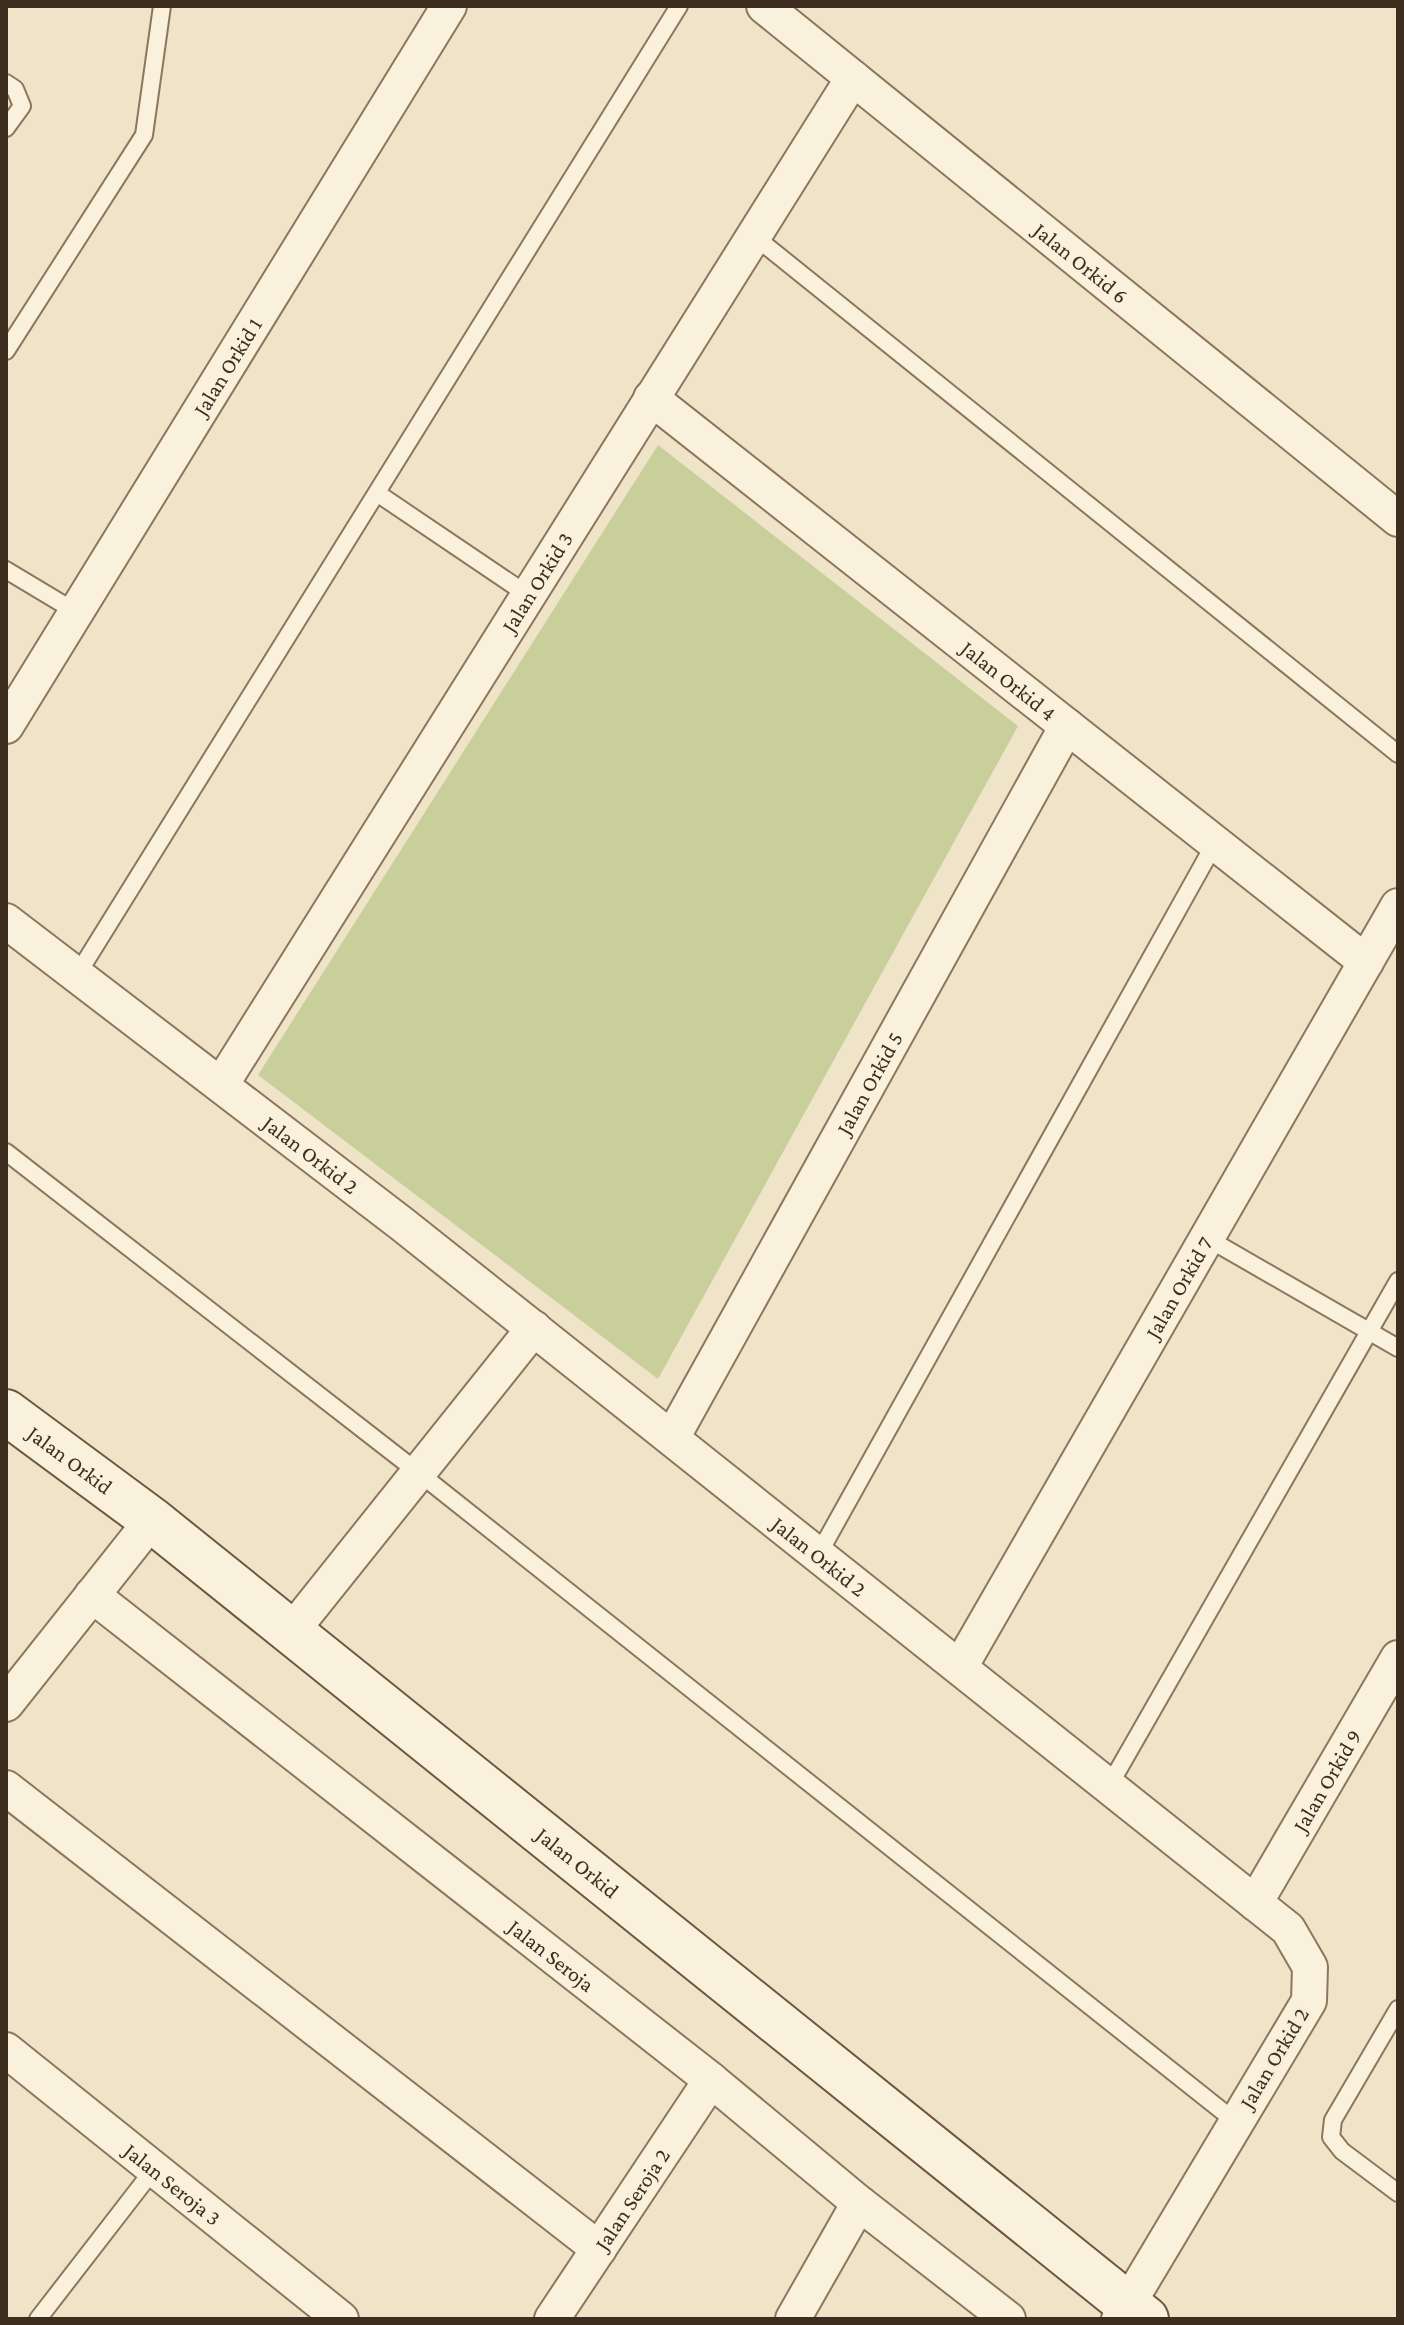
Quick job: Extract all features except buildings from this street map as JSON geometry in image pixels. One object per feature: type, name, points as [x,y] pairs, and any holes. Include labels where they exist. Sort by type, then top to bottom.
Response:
[{"type":"street","name":"Jalan Orkid 1","points":[[6,726],[449,6]]},
{"type":"street","name":"Jalan Orkid 6","points":[[764,6],[1398,519]]},
{"type":"street","name":"Jalan Orkid 3","points":[[221,1085],[853,78]]},
{"type":"street","name":"Jalan Orkid 4","points":[[651,398],[1366,962]]},
{"type":"street","name":"Jalan Orkid 5","points":[[672,1438],[1067,726]]},
{"type":"street","name":"Jalan Orkid 7","points":[[960,1667],[1398,906]]},
{"type":"street","name":"Jalan Orkid 2","points":[[6,921],[402,1224],[1288,1929],[1310,1967],[1309,2001],[1236,2122],[1131,2314]]},
{"type":"street","points":[[291,1632],[534,1328]]},
{"type":"street","name":"Jalan Orkid","points":[[6,1412],[152,1520],[1131,2314]]},
{"type":"street","points":[[6,1704],[152,1520]]},
{"type":"street","name":"Jalan Seroja","points":[[92,1595],[711,2080],[859,2203],[1008,2319]]},
{"type":"street","name":"Jalan Orkid 9","points":[[1255,1903],[1398,1658]]},
{"type":"street","points":[[6,1788],[599,2249]]},
{"type":"street","name":"Jalan Seroja 3","points":[[6,2050],[341,2319]]},
{"type":"street","name":"Jalan Seroja 2","points":[[552,2319],[711,2080]]},
{"type":"street","points":[[793,2319],[859,2203]]},
{"type":"lane","points":[[6,351],[144,135],[162,6]]},
{"type":"lane","points":[[77,975],[679,6]]},
{"type":"lane","points":[[6,83],[15,89],[22,106],[6,128]]},
{"type":"lane","points":[[754,236],[1398,754]]},
{"type":"lane","points":[[377,493],[528,595]]},
{"type":"lane","points":[[6,570],[76,612]]},
{"type":"lane","points":[[818,1555],[1215,843]]},
{"type":"lane","points":[[6,1152],[419,1473],[1236,2122]]},
{"type":"lane","points":[[1207,1238],[1398,1348]]},
{"type":"lane","points":[[1109,1786],[1398,1281]]},
{"type":"lane","points":[[1398,2009],[1333,2120],[1331,2137],[1342,2151],[1398,2193]]},
{"type":"lane","points":[[38,2319],[154,2169]]},
{"type":"green space","points":[[658,445],[1018,726],[658,1379],[258,1075]]}]
